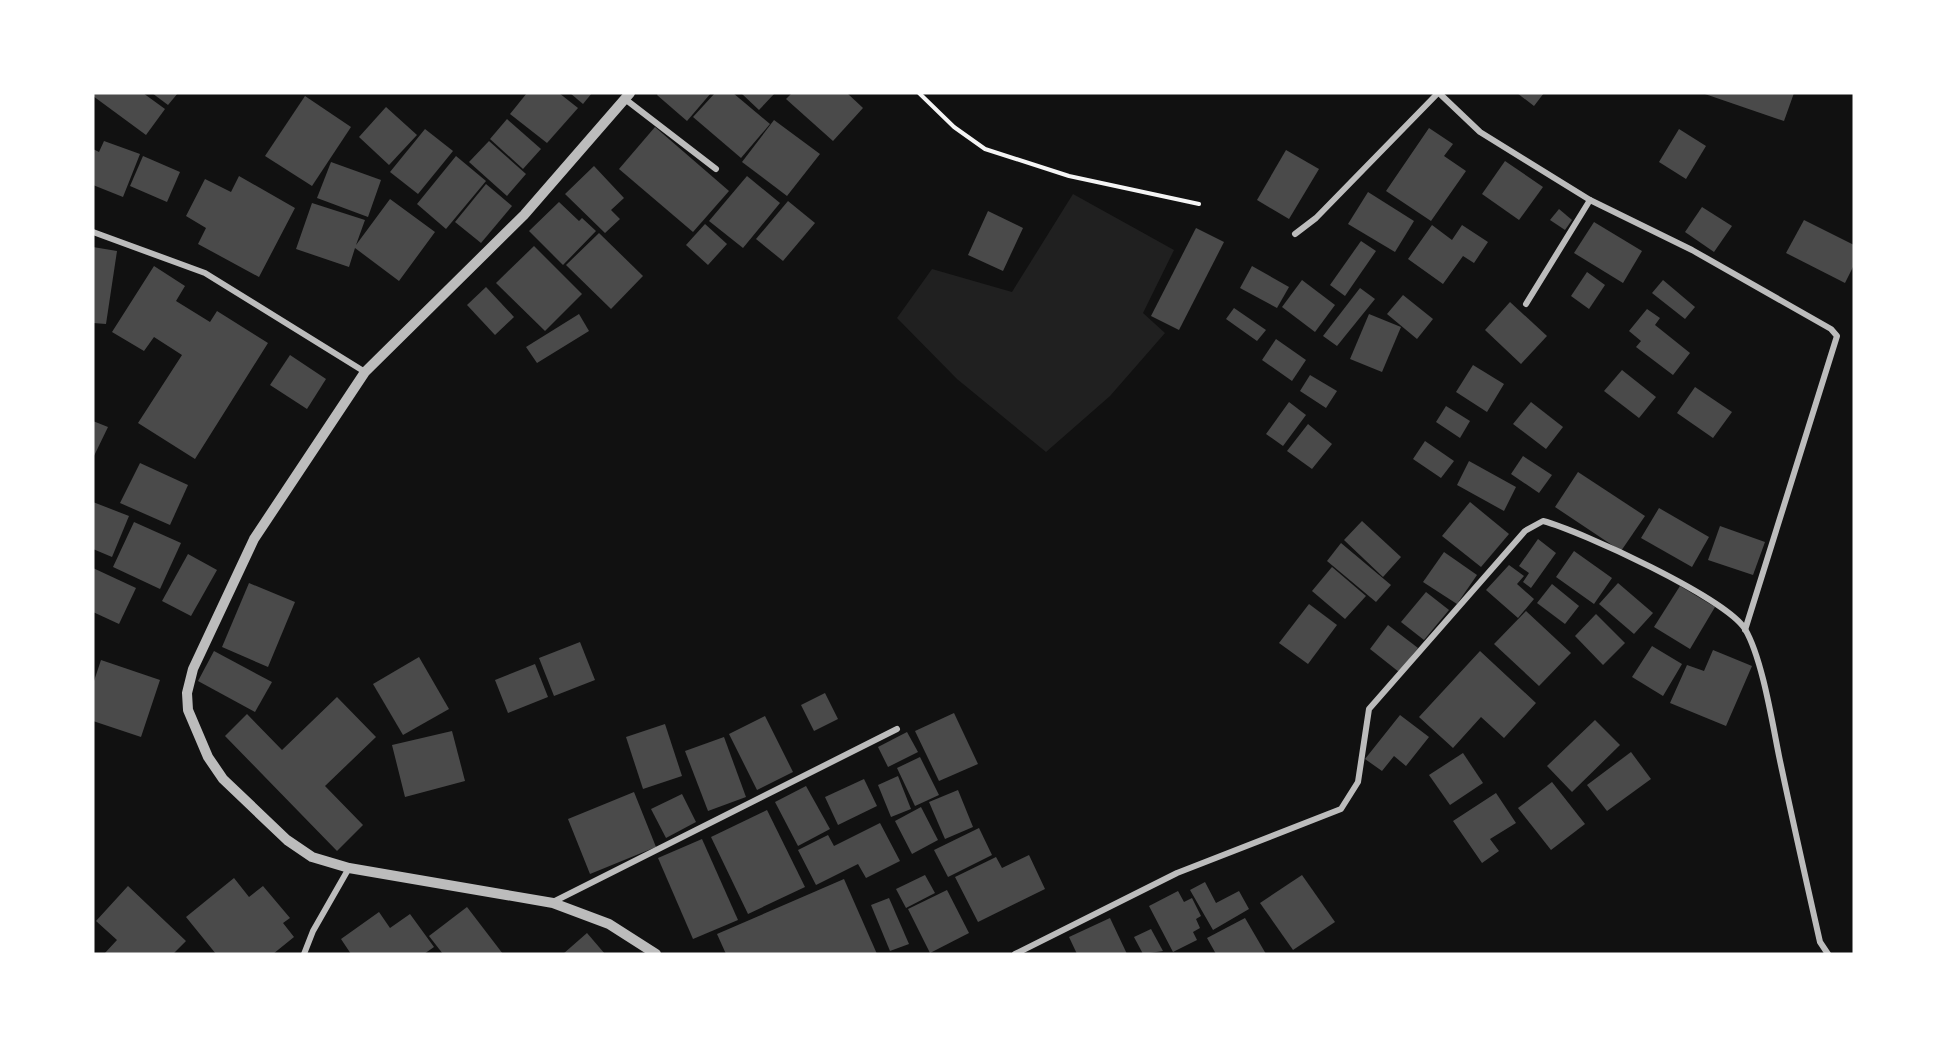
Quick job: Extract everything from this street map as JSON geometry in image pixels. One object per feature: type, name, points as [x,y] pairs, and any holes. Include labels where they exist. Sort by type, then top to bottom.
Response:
[{"type":"street","points":[[1295,234],[1316,218],[1438,93],[1480,132],[1590,200],[1692,250],[1831,329],[1837,336],[1745,630]]},
{"type":"street","points":[[656,954],[609,924],[553,903],[350,868],[312,856],[287,840],[223,779],[199,737],[188,710],[187,693],[193,669],[254,539],[365,372],[524,215],[628,96],[716,169]]},
{"type":"street","points":[[1526,304],[1590,200]]},
{"type":"street","points":[[93,232],[205,273],[365,372]]},
{"type":"street","points":[[1015,954],[1177,873],[1341,809],[1358,782],[1368,709],[1534,524],[1543,521],[1594,540],[1719,605],[1734,615],[1745,630],[1766,691],[1820,942],[1828,954]]},
{"type":"street","points":[[553,903],[897,729]]},
{"type":"street","points":[[304,954],[313,931],[350,868]]},
{"type":"path","points":[[919,93],[954,127],[986,149],[1069,176],[1199,204]]},
{"type":"shaded area","points":[[1073,194],[1174,250],[1143,313],[1165,333],[1110,396],[1046,452],[957,379],[897,318],[932,269],[1012,292]]},
{"type":"building","points":[[93,93],[143,93],[165,109],[146,135],[93,96]]},
{"type":"building","points":[[152,93],[178,93],[168,105]]},
{"type":"building","points":[[527,93],[559,93],[578,108],[547,143],[510,114]]},
{"type":"building","points":[[570,93],[592,93],[583,104]]},
{"type":"building","points":[[658,93],[711,93],[687,121],[657,95]]},
{"type":"building","points":[[715,93],[733,93],[770,124],[741,158],[693,117]]},
{"type":"building","points":[[741,93],[775,93],[759,110]]},
{"type":"building","points":[[792,93],[847,93],[863,108],[833,141],[786,99]]},
{"type":"building","points":[[1517,93],[1544,93],[1534,106]]},
{"type":"building","points":[[1702,93],[1794,93],[1784,121]]},
{"type":"building","points":[[305,96],[351,127],[312,186],[265,156]]},
{"type":"building","points":[[386,107],[417,135],[389,165],[359,137]]},
{"type":"building","points":[[507,119],[541,149],[523,169],[490,139]]},
{"type":"building","points":[[774,120],[820,154],[787,196],[742,162]]},
{"type":"building","points":[[655,127],[729,191],[693,232],[619,169]]},
{"type":"building","points":[[1429,128],[1453,144],[1444,156],[1466,171],[1431,221],[1386,191]]},
{"type":"building","points":[[425,129],[453,151],[418,194],[390,172]]},
{"type":"building","points":[[1679,129],[1706,146],[1686,179],[1659,162]]},
{"type":"building","points":[[104,141],[140,154],[123,197],[93,185],[93,149],[99,152]]},
{"type":"building","points":[[489,141],[526,174],[507,196],[469,162]]},
{"type":"building","points":[[1286,150],[1319,169],[1289,219],[1257,200]]},
{"type":"building","points":[[143,156],[180,172],[167,202],[130,186]]},
{"type":"building","points":[[456,156],[486,181],[446,229],[417,204]]},
{"type":"building","points":[[1505,161],[1543,187],[1519,220],[1482,194]]},
{"type":"building","points":[[331,162],[381,180],[368,217],[317,198]]},
{"type":"building","points":[[594,166],[624,198],[611,210],[620,219],[605,233],[565,194]]},
{"type":"building","points":[[239,176],[295,208],[259,277],[198,244],[206,228],[186,216],[205,179],[231,192]]},
{"type":"building","points":[[747,176],[780,203],[743,248],[709,221]]},
{"type":"building","points":[[486,184],[512,206],[481,243],[455,222]]},
{"type":"building","points":[[1368,192],[1414,221],[1395,252],[1348,224]]},
{"type":"building","points":[[390,199],[435,232],[399,281],[355,248],[349,267],[296,249],[312,203],[365,220],[356,245]]},
{"type":"building","points":[[788,201],[815,223],[783,261],[756,239]]},
{"type":"building","points":[[559,202],[579,221],[582,218],[596,231],[563,265],[529,231]]},
{"type":"building","points":[[1702,207],[1732,226],[1714,252],[1685,232]]},
{"type":"building","points":[[1559,209],[1572,220],[1565,230],[1550,220]]},
{"type":"building","points":[[988,211],[1023,228],[1003,271],[968,255]]},
{"type":"building","points":[[1804,220],[1854,245],[1854,265],[1845,283],[1786,253]]},
{"type":"building","points":[[1594,222],[1642,251],[1623,283],[1574,253]]},
{"type":"building","points":[[705,224],[727,244],[708,265],[686,245]]},
{"type":"building","points":[[1432,225],[1452,240],[1462,225],[1488,242],[1474,263],[1463,256],[1443,284],[1408,259]]},
{"type":"building","points":[[1196,228],[1224,242],[1179,330],[1151,316]]},
{"type":"building","points":[[599,233],[643,276],[611,309],[566,265]]},
{"type":"building","points":[[1361,241],[1376,251],[1345,296],[1330,285]]},
{"type":"building","points":[[534,246],[582,294],[545,331],[496,283]]},
{"type":"building","points":[[93,247],[117,251],[106,324],[93,323]]},
{"type":"building","points":[[154,266],[185,286],[176,301],[210,322],[217,311],[268,343],[195,459],[138,423],[182,355],[154,337],[144,351],[112,332]]},
{"type":"building","points":[[1252,266],[1289,287],[1277,308],[1240,288]]},
{"type":"building","points":[[1587,272],[1605,285],[1589,309],[1571,296]]},
{"type":"building","points":[[1302,280],[1335,305],[1315,332],[1282,307]]},
{"type":"building","points":[[1663,280],[1695,307],[1685,319],[1652,293]]},
{"type":"building","points":[[486,287],[514,317],[495,335],[467,305]]},
{"type":"building","points":[[1360,288],[1375,299],[1337,346],[1323,336]]},
{"type":"building","points":[[1403,295],[1433,319],[1417,339],[1387,314]]},
{"type":"building","points":[[1510,302],[1547,336],[1521,364],[1485,330]]},
{"type":"building","points":[[1234,308],[1266,330],[1257,341],[1226,319]]},
{"type":"building","points":[[1647,309],[1660,318],[1655,325],[1690,353],[1673,375],[1636,347],[1641,341],[1629,331]]},
{"type":"building","points":[[579,314],[589,331],[537,363],[526,347]]},
{"type":"building","points":[[1369,314],[1401,327],[1382,372],[1350,359]]},
{"type":"building","points":[[1276,339],[1306,360],[1292,381],[1262,360]]},
{"type":"building","points":[[290,355],[326,379],[307,409],[270,385]]},
{"type":"building","points":[[1473,365],[1504,384],[1487,412],[1456,392]]},
{"type":"building","points":[[1622,370],[1656,397],[1639,418],[1604,391]]},
{"type":"building","points":[[1310,375],[1337,391],[1326,408],[1300,391]]},
{"type":"building","points":[[1695,387],[1732,412],[1713,438],[1677,413]]},
{"type":"building","points":[[1289,402],[1306,415],[1283,446],[1266,434]]},
{"type":"building","points":[[1531,402],[1563,427],[1546,449],[1513,424]]},
{"type":"building","points":[[1446,406],[1470,421],[1460,438],[1436,422]]},
{"type":"building","points":[[93,421],[108,427],[93,458]]},
{"type":"building","points":[[1308,424],[1332,444],[1312,469],[1287,451]]},
{"type":"building","points":[[1425,441],[1454,461],[1441,478],[1413,459]]},
{"type":"building","points":[[1523,456],[1552,475],[1539,493],[1511,474]]},
{"type":"building","points":[[1469,461],[1516,487],[1504,511],[1457,485]]},
{"type":"building","points":[[140,463],[188,485],[170,525],[120,503]]},
{"type":"building","points":[[1578,472],[1645,516],[1621,551],[1555,507]]},
{"type":"building","points":[[93,502],[129,516],[112,557],[93,549]]},
{"type":"building","points":[[1470,502],[1509,534],[1481,567],[1442,536]]},
{"type":"building","points":[[1659,508],[1709,537],[1692,567],[1641,538]]},
{"type":"building","points":[[1362,521],[1401,557],[1383,577],[1344,540]]},
{"type":"building","points":[[134,522],[181,543],[160,589],[113,567]]},
{"type":"building","points":[[1720,526],[1765,542],[1753,575],[1708,560]]},
{"type":"building","points":[[1538,539],[1556,553],[1531,588],[1523,582],[1529,573],[1519,566]]},
{"type":"building","points":[[1341,543],[1391,585],[1376,602],[1327,561]]},
{"type":"building","points":[[1574,551],[1612,578],[1594,604],[1556,577]]},
{"type":"building","points":[[1444,552],[1477,575],[1457,604],[1423,582]]},
{"type":"building","points":[[188,554],[217,570],[191,616],[162,601]]},
{"type":"building","points":[[1509,565],[1524,576],[1517,584],[1534,599],[1518,618],[1486,590]]},
{"type":"building","points":[[1332,567],[1366,596],[1345,619],[1312,591]]},
{"type":"building","points":[[93,568],[136,588],[119,624],[93,612]]},
{"type":"building","points":[[249,583],[295,602],[268,667],[222,647]]},
{"type":"building","points":[[1618,583],[1653,613],[1634,634],[1599,604]]},
{"type":"building","points":[[1552,584],[1579,606],[1565,624],[1537,603]]},
{"type":"building","points":[[1680,586],[1715,607],[1690,649],[1654,627]]},
{"type":"building","points":[[1426,592],[1449,610],[1424,640],[1401,622]]},
{"type":"building","points":[[1309,604],[1337,625],[1308,664],[1279,643]]},
{"type":"building","points":[[1526,611],[1571,653],[1539,686],[1494,644]]},
{"type":"building","points":[[1596,614],[1625,643],[1603,665],[1575,636]]},
{"type":"building","points":[[1388,625],[1418,648],[1399,672],[1370,649]]},
{"type":"building","points":[[580,642],[595,680],[554,696],[539,658]]},
{"type":"building","points":[[1652,646],[1682,664],[1663,696],[1632,677]]},
{"type":"building","points":[[1713,650],[1752,666],[1726,726],[1670,703],[1687,665],[1704,671]]},
{"type":"building","points":[[214,651],[272,682],[255,712],[198,681]]},
{"type":"building","points":[[1480,651],[1536,703],[1504,738],[1481,717],[1453,748],[1419,717]]},
{"type":"building","points":[[419,657],[449,709],[403,735],[373,684]]},
{"type":"building","points":[[101,660],[160,680],[141,737],[93,721],[93,684]]},
{"type":"building","points":[[535,664],[548,697],[508,713],[495,680]]},
{"type":"building","points":[[825,693],[838,719],[814,731],[801,705]]},
{"type":"building","points":[[337,697],[376,737],[325,786],[363,825],[337,851],[225,736],[247,714],[282,750]]},
{"type":"building","points":[[954,713],[978,764],[939,781],[915,731]]},
{"type":"building","points":[[1400,715],[1429,737],[1406,766],[1394,756],[1382,771],[1365,759]]},
{"type":"building","points":[[765,716],[793,772],[757,790],[729,734]]},
{"type":"building","points":[[1595,720],[1620,745],[1572,792],[1547,766]]},
{"type":"building","points":[[665,724],[682,776],[643,789],[626,737]]},
{"type":"building","points":[[452,731],[465,781],[405,797],[392,745]]},
{"type":"building","points":[[907,732],[918,752],[888,767],[878,747]]},
{"type":"building","points":[[724,737],[746,797],[708,811],[685,751]]},
{"type":"building","points":[[1631,752],[1651,779],[1607,811],[1587,785]]},
{"type":"building","points":[[1463,753],[1483,783],[1450,805],[1429,775]]},
{"type":"building","points":[[920,757],[939,795],[915,806],[897,768]]},
{"type":"building","points":[[898,776],[911,809],[891,817],[878,785]]},
{"type":"building","points":[[864,779],[877,806],[838,825],[825,797]]},
{"type":"building","points":[[1552,782],[1585,824],[1551,850],[1518,808]]},
{"type":"building","points":[[806,786],[830,829],[798,846],[775,802]]},
{"type":"building","points":[[958,790],[973,827],[945,839],[929,802]]},
{"type":"building","points":[[634,792],[656,847],[590,874],[568,819]]},
{"type":"building","points":[[1496,793],[1516,823],[1490,839],[1499,851],[1482,863],[1453,821]]},
{"type":"building","points":[[682,794],[696,822],[666,838],[651,809]]},
{"type":"building","points":[[921,807],[938,840],[912,854],[895,821]]},
{"type":"building","points":[[767,810],[805,887],[748,914],[711,837]]},
{"type":"building","points":[[880,823],[900,861],[866,878],[858,864],[816,885],[798,850],[828,835],[834,846]]},
{"type":"building","points":[[979,828],[992,855],[948,877],[934,850]]},
{"type":"building","points":[[702,839],[738,920],[693,939],[658,858]]},
{"type":"building","points":[[1029,855],[1045,889],[978,922],[955,877],[996,857],[1002,868]]},
{"type":"building","points":[[925,875],[935,893],[906,908],[896,889]]},
{"type":"building","points":[[1302,875],[1335,922],[1293,950],[1260,903]]},
{"type":"building","points":[[234,878],[249,897],[263,886],[290,918],[283,923],[294,937],[273,954],[216,954],[186,917]]},
{"type":"building","points":[[844,879],[877,954],[726,954],[717,934]]},
{"type":"building","points":[[1205,882],[1216,903],[1239,891],[1249,909],[1213,930],[1190,890]]},
{"type":"building","points":[[128,886],[186,941],[173,954],[104,954],[117,940],[96,921]]},
{"type":"building","points":[[947,890],[969,933],[930,953],[908,909]]},
{"type":"building","points":[[1178,891],[1184,902],[1192,898],[1201,916],[1196,919],[1200,928],[1193,932],[1197,940],[1173,952],[1149,906]]},
{"type":"building","points":[[889,898],[909,944],[890,951],[871,905]]},
{"type":"building","points":[[467,907],[503,954],[443,954],[429,936]]},
{"type":"building","points":[[379,912],[390,928],[410,914],[434,947],[424,954],[351,954],[341,939]]},
{"type":"building","points":[[1110,918],[1127,954],[1077,954],[1069,937]]},
{"type":"building","points":[[1245,918],[1266,954],[1216,954],[1207,938]]},
{"type":"building","points":[[1151,929],[1163,951],[1143,954],[1134,937]]},
{"type":"building","points":[[587,933],[605,954],[563,954]]}]
